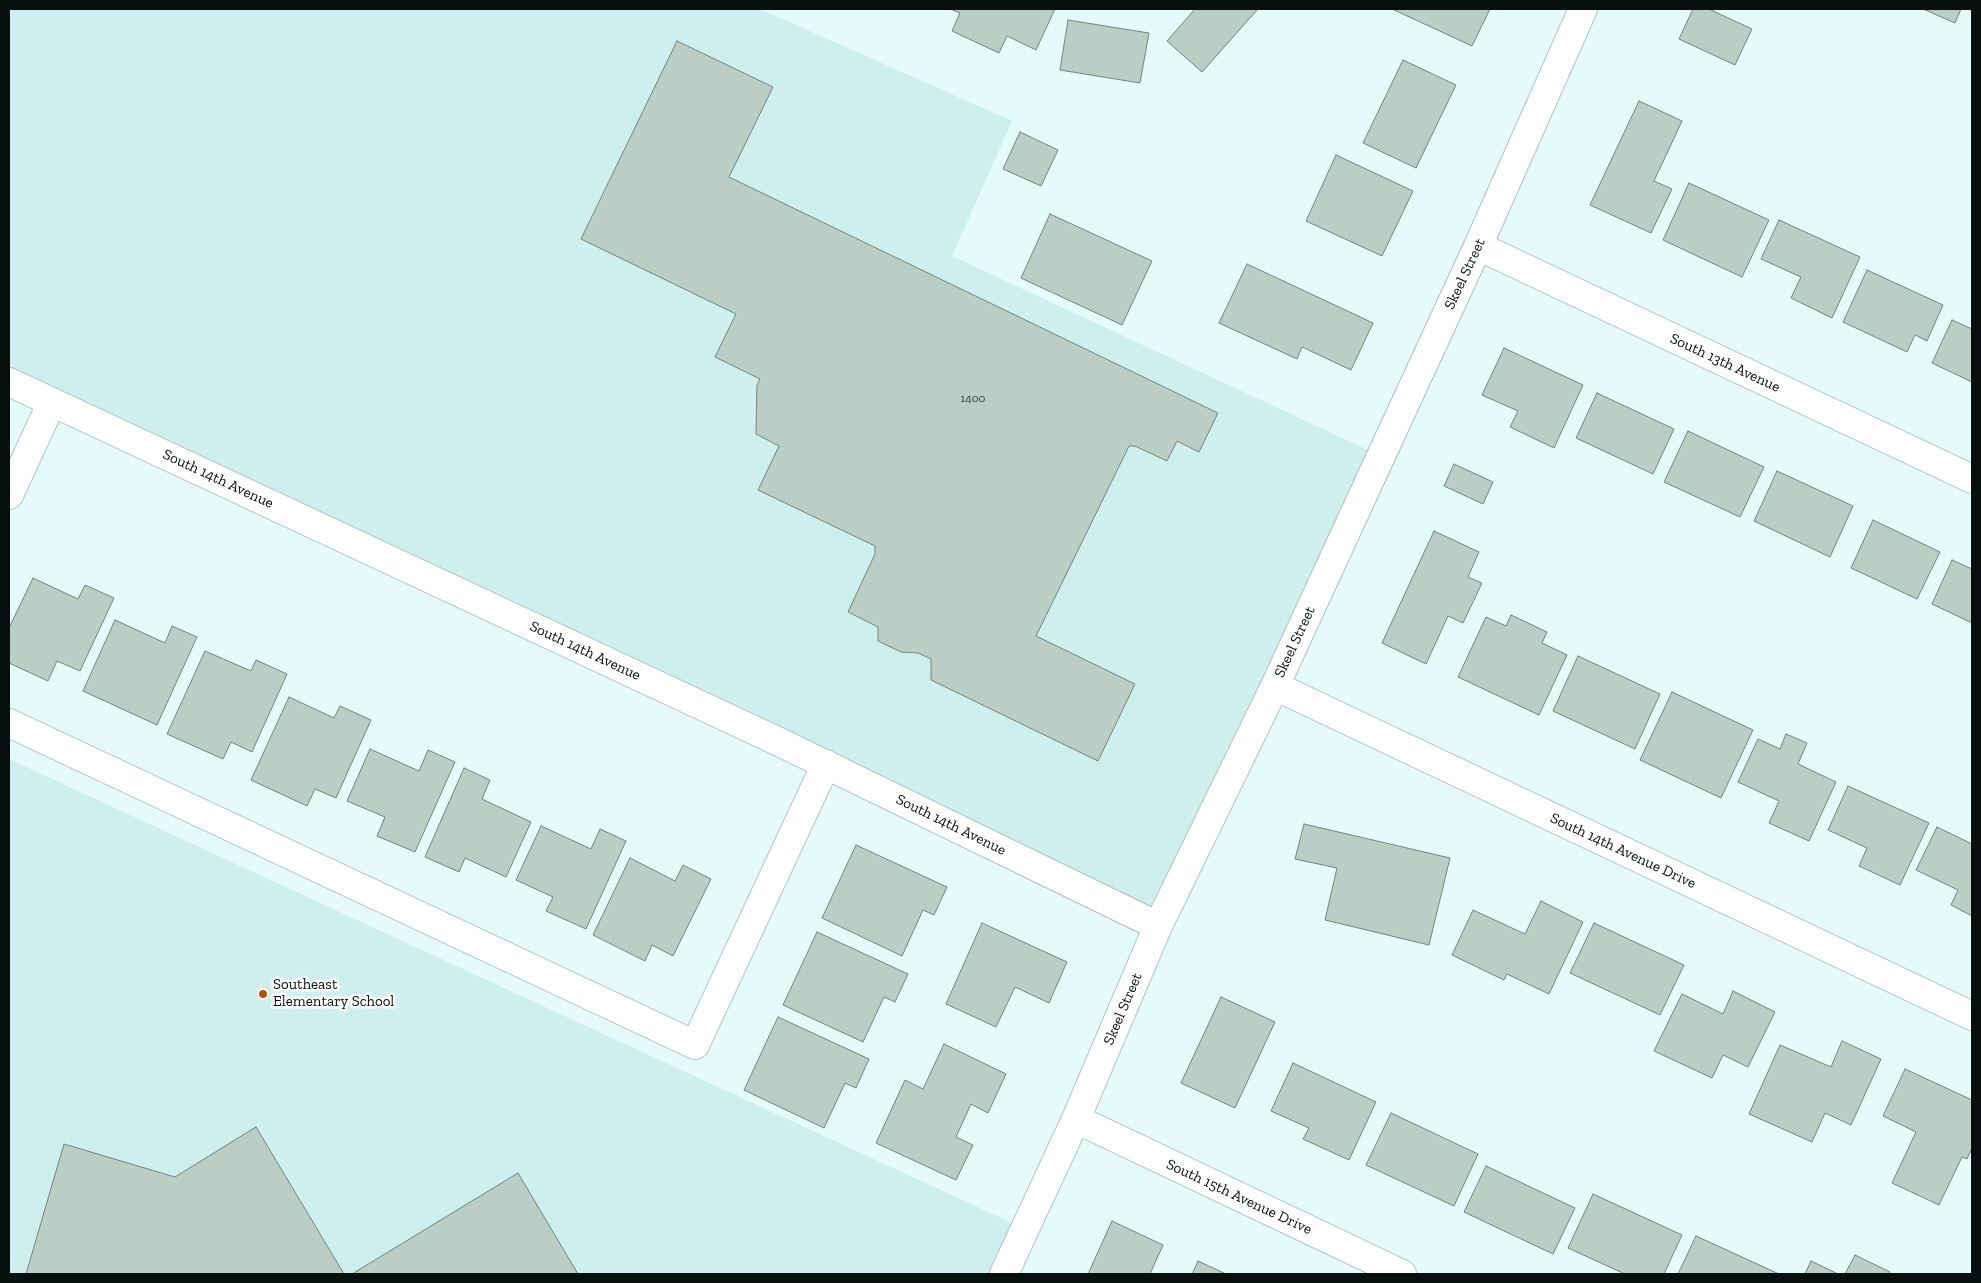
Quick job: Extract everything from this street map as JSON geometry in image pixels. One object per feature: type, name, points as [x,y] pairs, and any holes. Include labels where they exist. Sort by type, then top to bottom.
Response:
[{"type":"street","name":"Skeel Street","points":[[1004,1274],[1076,1119],[1158,926],[1275,686],[1478,246],[1583,9]]},
{"type":"street","name":"South 13th Avenue","points":[[1478,246],[1972,480]]},
{"type":"street","name":"South 14th Avenue","points":[[9,382],[826,764],[1158,926]]},
{"type":"street","points":[[9,495],[52,402]]},
{"type":"street","name":"South 14th Avenue Drive","points":[[1275,686],[1972,1016]]},
{"type":"street","points":[[9,723],[696,1045],[826,764]]},
{"type":"street","name":"South 15th Avenue Drive","points":[[1076,1119],[1402,1274]]},
{"type":"shaded area","points":[[9,9],[760,9],[1012,121],[952,256],[1381,456],[1158,926],[9,382]]},
{"type":"shaded area","name":"Southeast Elementary School","points":[[9,759],[1025,1229],[1004,1274],[9,1274]]},
{"type":"building","points":[[950,9],[1055,9],[1036,50],[1007,36],[999,53],[952,31],[960,13]]},
{"type":"building","points":[[1195,9],[1258,9],[1202,72],[1167,41]]},
{"type":"building","points":[[1392,9],[1490,9],[1472,46]]},
{"type":"building","points":[[1693,9],[1709,9],[1752,29],[1735,65],[1679,39]]},
{"type":"building","points":[[1923,9],[1961,9],[1955,23]]},
{"type":"building","points":[[1068,20],[1149,33],[1140,83],[1060,70]]},
{"type":"building","points":[[677,41],[773,87],[729,177],[1218,413],[1199,452],[1177,441],[1167,461],[1135,446],[1129,446],[1036,636],[1135,684],[1098,761],[931,680],[931,659],[918,653],[901,652],[878,641],[878,627],[848,612],[875,554],[875,546],[758,490],[779,446],[756,434],[757,385],[760,379],[715,357],[736,314],[581,239]]},
{"type":"building","points":[[1403,60],[1456,85],[1416,168],[1363,143]]},
{"type":"building","points":[[1639,101],[1682,121],[1654,181],[1672,189],[1651,233],[1590,205]]},
{"type":"building","points":[[1020,132],[1058,150],[1041,186],[1003,169]]},
{"type":"building","points":[[1336,155],[1413,191],[1382,256],[1306,221]]},
{"type":"building","points":[[1689,183],[1769,220],[1742,277],[1663,240]]},
{"type":"building","points":[[1050,214],[1152,261],[1122,325],[1021,278]]},
{"type":"building","points":[[1779,220],[1860,257],[1832,318],[1791,298],[1801,277],[1761,259]]},
{"type":"building","points":[[1247,264],[1373,323],[1351,370],[1302,347],[1297,359],[1219,323]]},
{"type":"building","points":[[1867,270],[1943,305],[1927,341],[1915,335],[1907,352],[1843,322]]},
{"type":"building","points":[[1952,320],[1972,329],[1972,382],[1932,363]]},
{"type":"building","points":[[1504,348],[1583,385],[1554,448],[1510,427],[1518,411],[1482,395]]},
{"type":"building","points":[[1597,393],[1674,429],[1653,474],[1576,438]]},
{"type":"building","points":[[1688,431],[1764,467],[1740,517],[1664,482]]},
{"type":"building","points":[[1454,464],[1493,482],[1483,504],[1444,486]]},
{"type":"building","points":[[1777,471],[1853,506],[1830,557],[1754,521]]},
{"type":"building","points":[[1873,520],[1940,552],[1917,599],[1851,568]]},
{"type":"building","points":[[1434,531],[1479,552],[1468,577],[1482,583],[1463,623],[1448,616],[1426,664],[1382,643]]},
{"type":"building","points":[[1952,560],[1972,569],[1972,623],[1932,604]]},
{"type":"building","points":[[33,578],[78,599],[85,585],[114,598],[80,671],[57,661],[48,681],[9,663],[9,628]]},
{"type":"building","points":[[1511,615],[1547,632],[1542,643],[1567,655],[1539,715],[1458,677],[1486,617],[1506,626]]},
{"type":"building","points":[[115,620],[165,643],[172,626],[197,637],[157,725],[83,691]]},
{"type":"building","points":[[205,651],[251,671],[256,660],[287,674],[252,752],[231,742],[223,759],[167,734]]},
{"type":"building","points":[[1578,656],[1660,694],[1635,749],[1553,711]]},
{"type":"building","points":[[1672,692],[1753,730],[1721,798],[1640,760]]},
{"type":"building","points":[[289,697],[334,718],[340,706],[371,720],[336,798],[315,789],[307,806],[251,780]]},
{"type":"building","points":[[1786,734],[1807,743],[1798,764],[1836,782],[1809,841],[1769,823],[1779,801],[1738,782],[1758,739],[1780,749]]},
{"type":"building","points":[[370,749],[419,771],[428,750],[455,762],[415,852],[377,836],[385,817],[347,801]]},
{"type":"building","points":[[464,768],[490,780],[482,799],[531,822],[506,877],[465,858],[459,872],[425,857]]},
{"type":"building","points":[[1848,786],[1929,823],[1900,885],[1859,866],[1867,848],[1828,830]]},
{"type":"building","points":[[1304,824],[1450,858],[1429,945],[1325,920],[1337,868],[1295,859]]},
{"type":"building","points":[[541,826],[591,849],[600,829],[626,841],[586,929],[546,911],[553,897],[516,880]]},
{"type":"building","points":[[1937,827],[1972,844],[1972,916],[1951,905],[1958,890],[1916,870]]},
{"type":"building","points":[[856,845],[947,887],[934,915],[923,910],[902,956],[822,918]]},
{"type":"building","points":[[630,858],[675,881],[683,865],[711,879],[673,956],[652,945],[645,961],[593,935]]},
{"type":"building","points":[[1541,901],[1583,922],[1549,994],[1507,974],[1504,980],[1452,955],[1473,910],[1525,934]]},
{"type":"building","points":[[982,923],[1067,962],[1049,1003],[1015,987],[996,1027],[946,1004]]},
{"type":"building","points":[[1594,923],[1684,965],[1660,1015],[1570,973]]},
{"type":"building","points":[[817,932],[908,974],[895,1002],[884,997],[863,1042],[783,1005]]},
{"type":"building","points":[[1733,991],[1775,1012],[1748,1067],[1723,1055],[1712,1078],[1654,1051],[1682,994],[1723,1014]]},
{"type":"building","points":[[1221,997],[1275,1022],[1235,1108],[1181,1083]]},
{"type":"building","points":[[778,1017],[869,1059],[856,1088],[845,1083],[824,1128],[744,1090]]},
{"type":"building","points":[[1842,1041],[1881,1059],[1851,1125],[1825,1113],[1812,1142],[1749,1114],[1780,1045],[1831,1067]]},
{"type":"building","points":[[944,1044],[1006,1074],[988,1113],[971,1104],[956,1137],[973,1145],[956,1180],[876,1143],[905,1080],[923,1089]]},
{"type":"building","points":[[1293,1063],[1376,1102],[1349,1160],[1303,1139],[1309,1128],[1271,1111]]},
{"type":"building","points":[[1905,1069],[1972,1100],[1972,1148],[1967,1159],[1962,1157],[1939,1205],[1892,1183],[1916,1132],[1883,1116]]},
{"type":"building","points":[[1391,1113],[1478,1154],[1454,1206],[1366,1165]]},
{"type":"building","points":[[256,1127],[344,1274],[26,1274],[64,1144],[175,1177]]},
{"type":"building","points":[[1486,1166],[1575,1208],[1553,1254],[1464,1212]]},
{"type":"building","points":[[518,1173],[578,1274],[352,1274]]},
{"type":"building","points":[[1593,1194],[1682,1235],[1664,1274],[1625,1274],[1568,1248]]},
{"type":"building","points":[[1112,1221],[1163,1245],[1150,1274],[1088,1274]]},
{"type":"building","points":[[1696,1236],[1779,1274],[1678,1274]]},
{"type":"building","points":[[1855,1255],[1890,1272],[1889,1274],[1845,1274]]},
{"type":"building","points":[[1198,1261],[1226,1274],[1192,1274]]},
{"type":"building","points":[[1811,1261],[1838,1274],[1805,1274]]},
{"type":"place","name":"Southeast Elementary School","points":[[263,994]]}]
